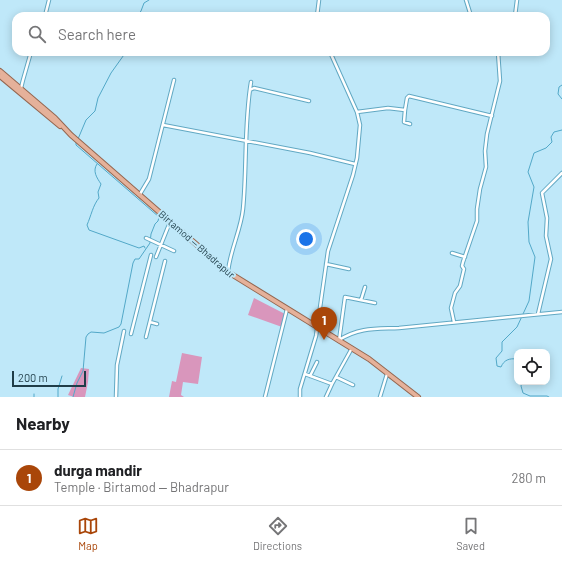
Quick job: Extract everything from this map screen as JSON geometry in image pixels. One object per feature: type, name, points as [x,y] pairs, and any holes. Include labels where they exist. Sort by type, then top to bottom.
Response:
[{"type":"main road","name":"Birtamod — Bhadrapur","points":[[0,71],[55,118],[65,130]]},
{"type":"main road","name":"Birtamod — Bhadrapur","points":[[0,76],[140,194],[228,272],[352,348],[388,373],[418,397]]},
{"type":"street","points":[[46,12],[49,0]]},
{"type":"street","points":[[318,12],[319,0]]},
{"type":"street","points":[[466,0],[470,12]]},
{"type":"street","points":[[516,12],[517,0]]},
{"type":"street","points":[[21,88],[31,56]]},
{"type":"street","points":[[300,397],[300,389],[318,328],[328,252],[356,164],[360,125],[357,112],[332,56]]},
{"type":"street","points":[[454,322],[451,308],[455,293],[460,286],[464,268],[462,266],[477,221],[480,189],[486,167],[485,151],[487,134],[500,81],[498,56]]},
{"type":"street","points":[[140,194],[149,180],[174,80]]},
{"type":"street","points":[[228,272],[231,253],[240,226],[243,210],[245,141],[251,82]]},
{"type":"street","points":[[250,90],[254,88],[309,101]]},
{"type":"street","points":[[410,124],[404,122],[407,98],[409,96],[492,116]]},
{"type":"street","points":[[357,112],[388,108],[405,110]]},
{"type":"street","points":[[163,125],[310,153],[356,164]]},
{"type":"street","points":[[538,314],[551,259],[546,236],[547,218],[542,193],[562,174]]},
{"type":"street","points":[[156,257],[171,222]]},
{"type":"street","points":[[146,238],[174,251]]},
{"type":"street","points":[[452,253],[465,257]]},
{"type":"street","points":[[132,334],[151,255]]},
{"type":"street","points":[[146,337],[165,261]]},
{"type":"street","points":[[326,264],[349,269]]},
{"type":"street","points":[[361,300],[365,287]]},
{"type":"street","points":[[339,341],[345,297],[375,303]]},
{"type":"street","points":[[265,397],[287,309]]},
{"type":"street","points":[[339,341],[356,331],[562,312]]},
{"type":"street","points":[[150,322],[157,324]]},
{"type":"street","points":[[116,397],[117,365],[124,331]]},
{"type":"street","points":[[326,397],[352,348]]},
{"type":"street","points":[[310,376],[317,362]]},
{"type":"street","points":[[380,397],[388,373]]},
{"type":"street","points":[[304,374],[332,384]]},
{"type":"street","points":[[336,377],[353,385]]},
{"type":"shaded area","points":[[254,298],[285,314],[282,327],[248,315]]},
{"type":"shaded area","points":[[182,353],[202,357],[198,384],[183,382],[181,395],[184,397],[169,397],[172,381],[176,382]]},
{"type":"shaded area","points":[[81,368],[89,369],[85,397],[74,397],[68,395]]},
{"type":"waterway","points":[[140,12],[144,3],[149,0]]},
{"type":"waterway","points":[[78,139],[86,120],[95,111],[98,98],[111,73],[123,56]]},
{"type":"waterway","points":[[562,85],[559,87],[558,94],[562,99]]},
{"type":"waterway","points":[[514,359],[505,361],[501,367],[497,366],[496,358],[502,351],[502,342],[517,327],[529,301],[535,257],[529,242],[528,222],[534,187],[528,172],[534,153],[546,148],[552,142],[551,137],[554,132],[562,130]]},
{"type":"waterway","points":[[73,397],[77,383],[83,371],[86,337],[91,332],[104,333],[119,327],[121,324],[133,263],[135,259],[139,259],[150,243],[151,234],[159,217],[76,145],[76,141]]},
{"type":"waterway","points":[[97,164],[95,172],[101,184],[98,192],[99,198],[87,225],[89,230],[139,248],[144,246],[145,248]]},
{"type":"waterway","points":[[58,397],[58,389],[62,376]]},
{"type":"waterway","points":[[521,385],[523,393],[530,396],[549,397]]},
{"type":"place","name":"durga mandir","points":[[324,340]]}]
